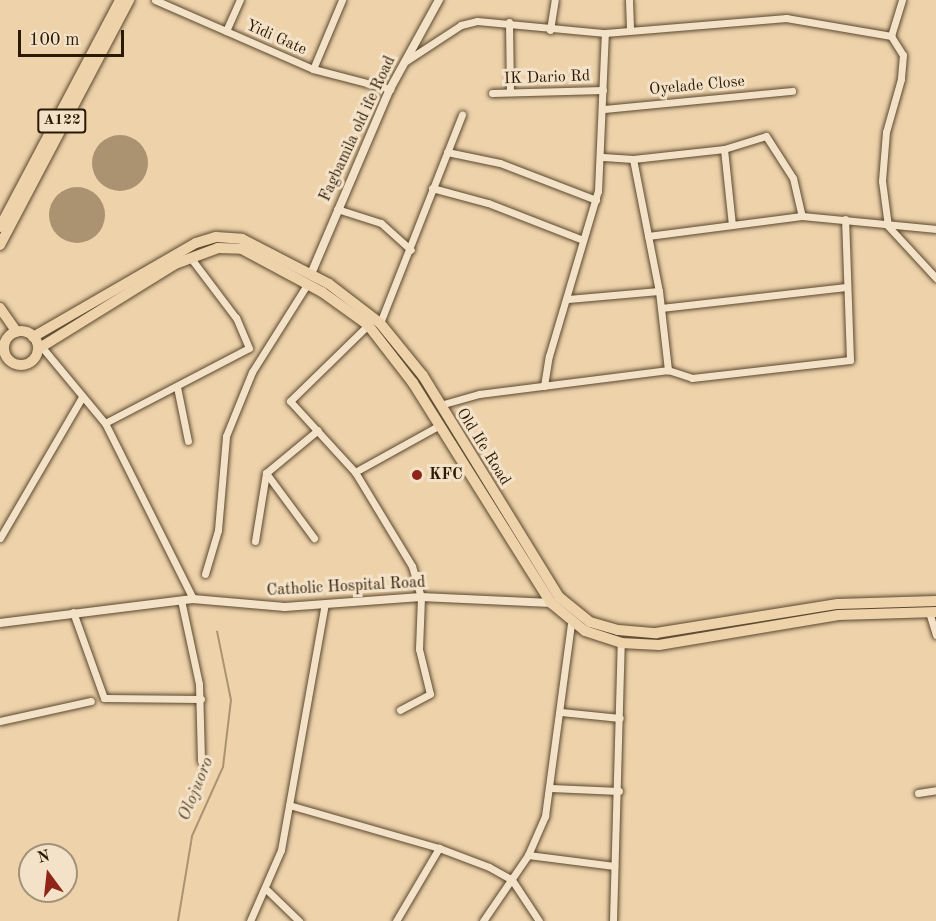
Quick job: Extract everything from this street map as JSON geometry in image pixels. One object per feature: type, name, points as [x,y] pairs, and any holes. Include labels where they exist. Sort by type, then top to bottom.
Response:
[{"type":"main road","name":"A122","points":[[0,227],[120,0]]},
{"type":"main road","name":"A122","points":[[0,245],[129,0]]},
{"type":"main road","name":"Old Ife Road","points":[[33,337],[176,254],[216,237],[254,243],[380,323],[423,376],[559,597],[590,622],[618,630],[656,633],[838,604],[936,601]]},
{"type":"main road","name":"Old Ife Road","points":[[6,340],[2,354],[12,363],[25,365],[39,347],[190,257],[218,248],[242,249],[310,278],[368,325],[413,383],[551,603],[571,624],[621,643],[659,645],[839,615],[932,612]]},
{"type":"main road","points":[[0,308],[17,332],[33,337],[39,347]]},
{"type":"main road","points":[[0,328],[6,340],[17,332]]},
{"type":"main road","points":[[413,383],[423,376]]},
{"type":"street","name":"Yidi Gate","points":[[155,0],[313,69],[390,88]]},
{"type":"street","points":[[226,31],[240,0]]},
{"type":"street","points":[[313,69],[342,0]]},
{"type":"street","name":"Fagbamila old ife Road","points":[[310,278],[337,209],[390,88],[439,0]]},
{"type":"street","points":[[550,30],[555,0]]},
{"type":"street","points":[[629,0],[630,28]]},
{"type":"street","points":[[891,36],[902,0]]},
{"type":"street","points":[[406,61],[461,25],[509,22],[550,30],[605,33],[630,28],[786,18],[891,36],[903,55],[901,79],[886,132],[882,181],[888,226],[936,278]]},
{"type":"street","points":[[509,22],[510,92]]},
{"type":"street","points":[[544,386],[549,356],[596,200],[603,157],[605,33]]},
{"type":"street","name":"IK Dario Rd","points":[[492,93],[603,90]]},
{"type":"street","name":"Oyelade Close","points":[[604,109],[792,91]]},
{"type":"street","points":[[380,323],[411,250],[432,188],[462,115]]},
{"type":"street","points":[[603,157],[633,159],[724,149],[766,136],[793,178],[802,216]]},
{"type":"street","points":[[724,149],[732,225]]},
{"type":"street","points":[[447,152],[500,163],[596,200]]},
{"type":"street","points":[[633,159],[659,291],[668,370]]},
{"type":"street","points":[[432,188],[488,203],[583,240]]},
{"type":"street","points":[[337,209],[381,223],[411,250]]},
{"type":"street","points":[[648,236],[802,216],[936,229]]},
{"type":"street","points":[[440,405],[479,394],[668,370],[692,378],[850,360],[844,287],[845,219]]},
{"type":"street","points":[[105,423],[249,348],[236,318],[190,257]]},
{"type":"street","points":[[205,574],[218,530],[226,436],[252,372],[310,278]]},
{"type":"street","points":[[661,308],[844,287]]},
{"type":"street","points":[[568,299],[659,291]]},
{"type":"street","points":[[368,325],[292,395],[293,406],[355,472],[406,551],[421,597],[419,649],[430,694],[400,710]]},
{"type":"street","points":[[39,347],[105,423],[193,599]]},
{"type":"street","points":[[177,387],[188,441]]},
{"type":"street","points":[[0,538],[82,397]]},
{"type":"street","points":[[355,472],[438,426]]},
{"type":"street","points":[[255,541],[266,473],[318,430]]},
{"type":"street","points":[[266,473],[314,538]]},
{"type":"street","name":"Catholic Hospital Road","points":[[0,623],[73,612],[193,599],[262,607],[421,597],[551,603]]},
{"type":"street","points":[[181,600],[201,699],[201,761]]},
{"type":"street","points":[[250,921],[267,890],[289,805],[326,604]]},
{"type":"street","points":[[73,612],[104,698],[201,699]]},
{"type":"street","points":[[932,612],[936,635]]},
{"type":"street","points":[[483,921],[528,855],[551,788],[571,624]]},
{"type":"street","points":[[613,921],[619,791],[621,643]]},
{"type":"street","points":[[0,721],[91,701]]},
{"type":"street","points":[[561,712],[620,718]]},
{"type":"street","points":[[551,788],[619,791]]},
{"type":"street","points":[[918,793],[936,790]]},
{"type":"street","points":[[289,805],[439,848],[512,880],[538,921]]},
{"type":"street","points":[[396,921],[439,848]]},
{"type":"street","points":[[528,855],[614,866]]},
{"type":"street","points":[[267,890],[299,921]]},
{"type":"shaded area","points":[[120,135],[131,137],[140,143],[146,152],[148,163],[146,174],[140,183],[131,189],[120,191],[109,189],[100,183],[94,174],[92,163],[94,152],[100,143],[109,137]]},
{"type":"shaded area","points":[[71,187],[83,187],[93,191],[101,199],[105,215],[101,231],[93,239],[83,243],[71,243],[61,239],[53,231],[49,221],[49,209],[53,199],[61,191]]},
{"type":"waterway","name":"Olojuoro","points":[[178,921],[192,836],[223,767],[231,700],[217,631]]},
{"type":"place","name":"KFC","points":[[417,475]]}]
